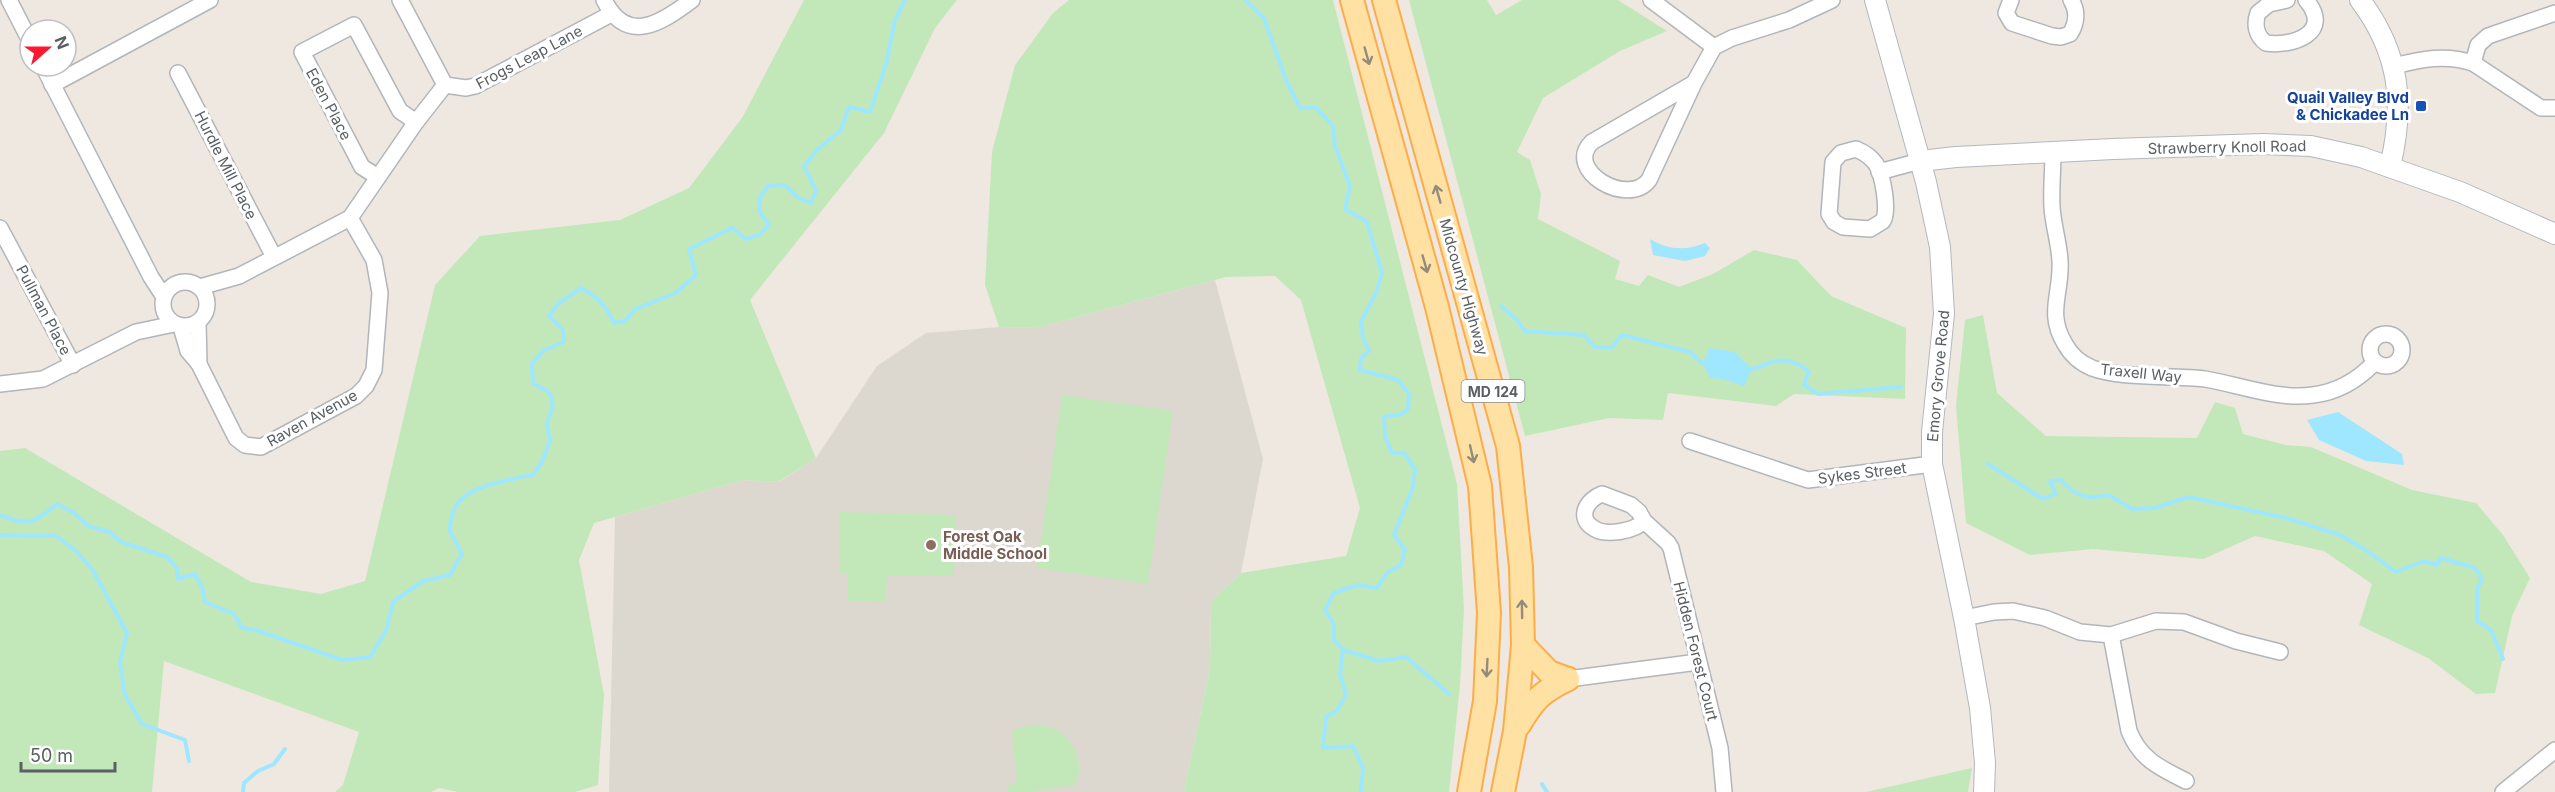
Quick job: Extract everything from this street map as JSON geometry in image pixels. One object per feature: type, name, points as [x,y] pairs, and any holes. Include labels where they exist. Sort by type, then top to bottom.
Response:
[{"type":"main road","name":"Midcounty Highway","points":[[1352,0],[1437,308],[1480,486],[1489,613],[1485,701],[1469,792]]},
{"type":"main road","name":"Midcounty Highway","points":[[1384,0],[1508,446],[1521,567],[1523,645],[1515,732],[1503,792]]},
{"type":"main road","points":[[1523,645],[1549,672],[1568,679]]},
{"type":"main road","points":[[1515,732],[1533,700],[1547,689],[1568,679]]},
{"type":"street","points":[[9,0],[18,18]]},
{"type":"street","points":[[52,85],[210,0]]},
{"type":"street","points":[[200,287],[238,276],[350,218],[416,122],[445,85],[400,0]]},
{"type":"street","points":[[607,7],[618,21],[639,28],[656,23],[692,0]]},
{"type":"street","points":[[1651,0],[1714,47]]},
{"type":"street","points":[[1694,83],[1592,142],[1587,147],[1584,157],[1588,170],[1594,176],[1623,191],[1636,190],[1646,184],[1694,83],[1714,47],[1732,38],[1797,17],[1832,0]]},
{"type":"street","name":"Emory Grove Road","points":[[1875,0],[1938,233],[1944,281],[1943,326],[1932,432],[1932,464],[1980,708],[1985,763],[1984,792]]},
{"type":"street","points":[[2011,0],[2006,13],[2012,23],[2061,37],[2070,34],[2075,23],[2076,12],[2071,0]]},
{"type":"street","points":[[2287,0],[2268,4],[2258,13],[2256,29],[2259,37],[2266,43],[2292,40],[2311,34],[2314,18],[2306,0]]},
{"type":"street","points":[[2360,0],[2382,34],[2394,66],[2399,117],[2390,167]]},
{"type":"street","name":"Frogs Leap Lane","points":[[445,85],[465,88],[475,86],[607,7]]},
{"type":"street","points":[[2473,63],[2478,45],[2485,37],[2555,13]]},
{"type":"street","name":"Eden Place","points":[[378,177],[362,167],[302,52],[354,25],[400,111],[416,122]]},
{"type":"street","points":[[2394,66],[2435,57],[2456,58],[2473,63],[2541,108],[2555,108]]},
{"type":"street","name":"Hurdle Mill Place","points":[[178,73],[274,257]]},
{"type":"street","points":[[49,78],[163,302],[168,319],[177,325]]},
{"type":"street","name":"Strawberry Knoll Road","points":[[1920,161],[2054,152],[2286,144],[2330,149],[2460,192],[2555,234]]},
{"type":"street","points":[[1857,149],[1873,160],[1879,172],[1887,209],[1883,221],[1868,229],[1843,227],[1834,222],[1828,209],[1831,166],[1835,158],[1846,151],[1857,149]]},
{"type":"street","name":"Traxell Way","points":[[2054,152],[2052,206],[2060,260],[2055,321],[2065,345],[2084,364],[2104,371],[2205,380],[2277,394],[2301,396],[2321,394],[2341,388],[2361,376],[2375,362]]},
{"type":"street","points":[[1879,172],[1920,161]]},
{"type":"street","name":"Raven Avenue","points":[[177,325],[188,351],[199,364],[236,438],[253,448],[261,447],[356,396],[366,386],[374,370],[380,293],[374,260],[350,218]]},
{"type":"street","name":"Pullman Place","points":[[0,228],[7,255],[73,365]]},
{"type":"street","points":[[144,264],[161,276],[179,283],[194,283],[200,287],[205,293],[208,307]]},
{"type":"street","points":[[0,384],[43,378],[136,332],[198,323],[203,319],[208,307],[238,276]]},
{"type":"street","points":[[136,332],[163,302],[172,286],[179,283]]},
{"type":"street","name":"Raven Avenue","points":[[198,323],[199,364]]},
{"type":"street","name":"Sykes Street","points":[[1690,441],[1808,480],[1932,464]]},
{"type":"street","name":"Hidden Forest Court","points":[[1644,521],[1671,548],[1720,748],[1724,792]]},
{"type":"street","points":[[1964,618],[2013,611],[2045,618],[2080,632],[2111,635],[2156,621],[2184,622],[2236,641],[2280,652]]},
{"type":"street","points":[[2111,635],[2129,731],[2134,744],[2151,763],[2186,781]]},
{"type":"street","points":[[1568,679],[1698,662]]},
{"type":"street","points":[[2504,792],[2555,750]]},
{"type":"shaded area","name":"Forest Oak Middle School","points":[[1215,280],[1263,459],[1241,573],[1211,601],[1210,669],[1184,792],[609,792],[615,517],[743,480],[779,482],[816,458],[877,366],[926,333],[999,327],[1036,328]]},
{"type":"green space","points":[[804,0],[957,0],[935,28],[884,133],[750,300],[816,458],[778,482],[743,480],[594,523],[579,560],[604,695],[598,785],[575,792],[458,792],[439,788],[431,792],[335,792],[343,785],[359,732],[164,661],[152,792],[0,792],[0,451],[25,448],[251,582],[321,594],[365,581],[435,285],[480,236],[620,220],[689,188],[742,118]]},
{"type":"green space","points":[[1069,0],[1333,0],[1457,484],[1464,609],[1460,685],[1449,792],[1184,792],[1210,669],[1211,601],[1241,573],[1346,556],[1360,508],[1301,300],[1275,276],[1226,277],[1036,328],[999,327],[985,285],[992,152],[1015,65],[1053,13]]},
{"type":"green space","points":[[1409,0],[1487,0],[1496,15],[1522,0],[1618,0],[1667,31],[1620,51],[1543,98],[1517,152],[1530,160],[1541,194],[1538,219],[1620,261],[1615,279],[1639,286],[1648,275],[1679,287],[1713,274],[1754,250],[1797,260],[1831,296],[1906,328],[1905,399],[1794,394],[1776,406],[1668,393],[1663,420],[1609,418],[1525,436]]},
{"type":"green space","points":[[1983,315],[1997,393],[2046,436],[2197,438],[2215,402],[2235,408],[2243,434],[2286,445],[2311,447],[2412,490],[2476,503],[2503,535],[2530,578],[2512,616],[2495,693],[2476,694],[2428,658],[2359,625],[2372,584],[2324,551],[2255,536],[2203,559],[2093,549],[2030,555],[1966,523],[1956,406],[1965,320]]},
{"type":"green space","points":[[1062,395],[1173,411],[1148,584],[1037,568]]},
{"type":"green space","points":[[840,512],[956,515],[954,576],[887,575],[886,602],[848,601],[848,574],[839,573]]},
{"type":"green space","points":[[1033,725],[1054,729],[1069,740],[1078,762],[1078,778],[1075,785],[1027,792],[1007,792],[1007,787],[1017,781],[1012,732],[1018,728]]},
{"type":"green space","points":[[1972,768],[1968,792],[1866,792]]},
{"type":"water","points":[[1650,239],[1670,247],[1684,248],[1705,243],[1710,248],[1705,256],[1685,261],[1653,255]]},
{"type":"water","points":[[1709,348],[1735,352],[1752,369],[1744,386],[1723,379],[1710,378],[1703,364]]},
{"type":"water","points":[[2338,412],[2402,454],[2404,465],[2366,461],[2319,440],[2307,420]]},
{"type":"waterway","points":[[0,515],[25,522],[42,516],[57,504],[74,513],[88,526],[110,532],[121,542],[167,557],[177,568],[178,579],[195,574],[203,590],[205,602],[234,614],[242,628],[256,630],[342,660],[370,657],[386,631],[393,602],[423,581],[450,575],[462,554],[449,529],[455,508],[462,499],[490,484],[533,475],[542,462],[550,441],[547,424],[553,405],[550,393],[533,383],[532,364],[544,350],[564,342],[563,330],[549,316],[559,303],[581,288],[601,302],[614,323],[625,321],[635,309],[674,294],[696,275],[689,249],[732,228],[746,239],[759,235],[769,225],[759,211],[760,197],[768,186],[784,185],[799,198],[811,203],[816,191],[804,166],[818,149],[841,130],[849,107],[870,112],[886,64],[895,20],[905,0]]},
{"type":"waterway","points":[[1245,0],[1264,18],[1286,80],[1300,108],[1316,108],[1333,126],[1335,146],[1350,186],[1345,209],[1367,222],[1382,273],[1376,293],[1361,322],[1363,338],[1369,351],[1361,358],[1360,370],[1398,380],[1409,394],[1408,410],[1401,414],[1384,417],[1385,436],[1392,453],[1404,453],[1415,469],[1413,487],[1394,535],[1405,550],[1401,565],[1387,573],[1377,588],[1357,585],[1334,593],[1325,610],[1334,624],[1334,640],[1343,650],[1340,674],[1346,695],[1337,711],[1326,717],[1323,748],[1353,746],[1363,768],[1361,792]]},
{"type":"waterway","points":[[1501,306],[1516,319],[1525,331],[1584,335],[1595,347],[1612,347],[1622,335],[1690,352],[1703,364],[1707,364]]},
{"type":"waterway","points":[[1747,369],[1754,369],[1777,361],[1792,362],[1809,372],[1804,385],[1818,394],[1901,387]]},
{"type":"waterway","points":[[1988,464],[2043,499],[2056,494],[2050,481],[2061,480],[2077,494],[2088,497],[2109,495],[2132,509],[2154,508],[2189,497],[2290,519],[2340,535],[2396,572],[2424,561],[2437,565],[2441,558],[2475,568],[2482,579],[2477,589],[2477,621],[2491,630],[2503,659]]},
{"type":"waterway","points":[[0,535],[56,536],[75,550],[92,569],[127,633],[120,662],[125,695],[142,724],[185,740],[189,761]]},
{"type":"waterway","points":[[1343,650],[1379,661],[1406,657],[1449,694]]},
{"type":"waterway","points":[[243,792],[244,783],[258,771],[274,764],[285,749]]},
{"type":"waterway","points":[[1542,784],[1547,792]]},
{"type":"place","name":"Quail Valley Blvd & Chickadee Ln","points":[[2421,106]]},
{"type":"place","name":"Forest Oak Middle School","points":[[931,545]]}]
